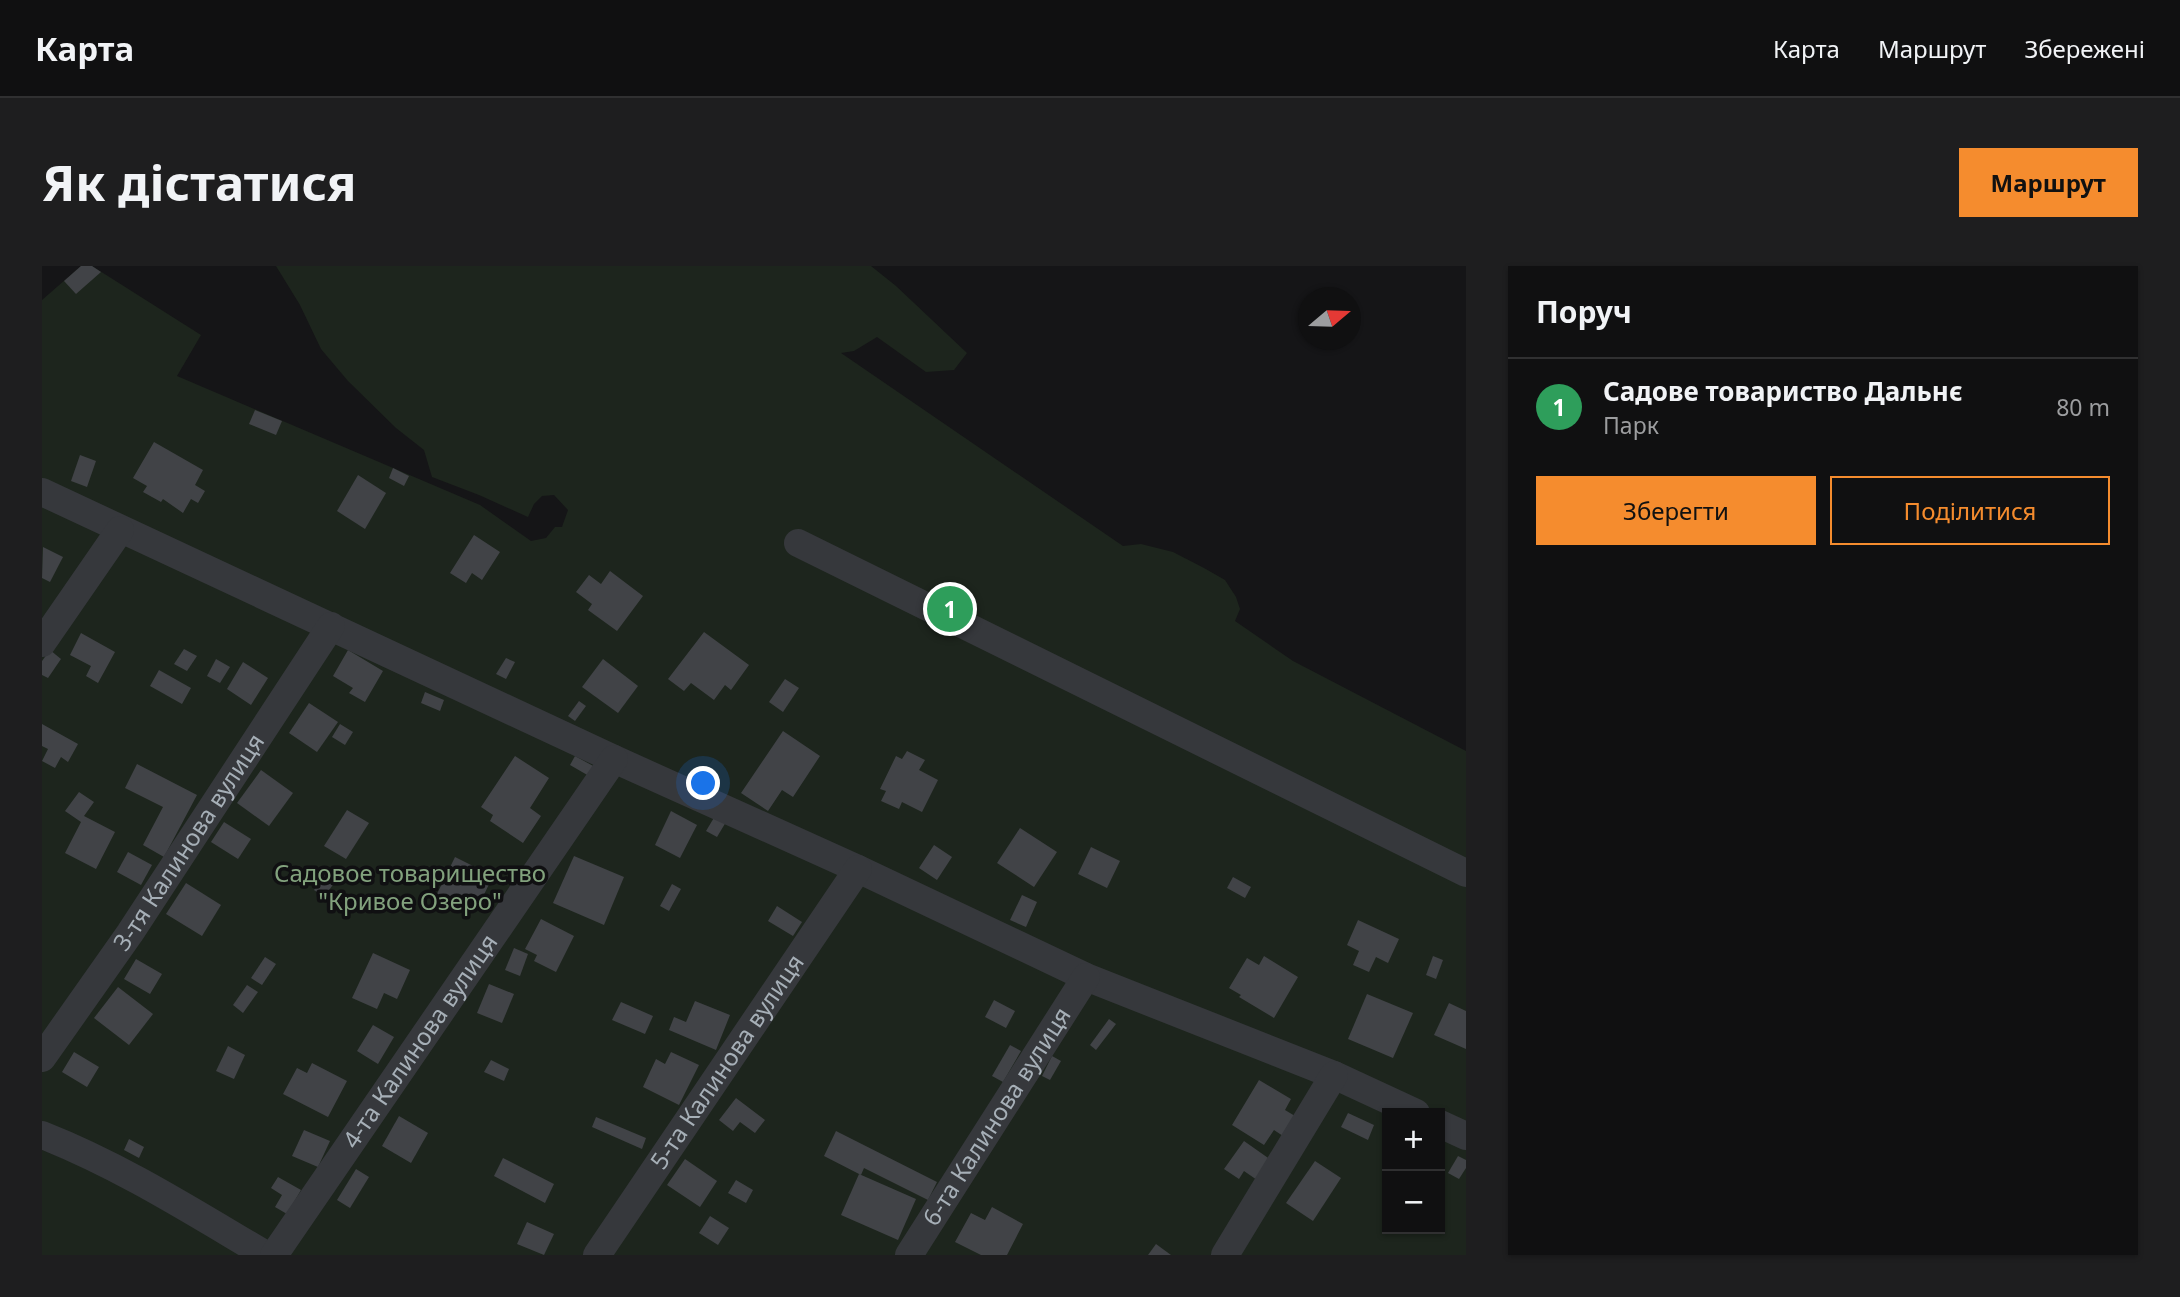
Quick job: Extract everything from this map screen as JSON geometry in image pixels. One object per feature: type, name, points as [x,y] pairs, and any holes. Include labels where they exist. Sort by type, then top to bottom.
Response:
[{"type":"street","points":[[42,492],[1086,976],[1334,1075],[1405,1108]]},
{"type":"street","points":[[42,643],[120,530]]},
{"type":"street","points":[[798,543],[1466,873]]},
{"type":"street","name":"3-тя Калинова вулиця","points":[[42,1058],[130,933],[331,626]]},
{"type":"street","name":"4-та Калинова вулиця","points":[[274,1255],[614,759]]},
{"type":"street","name":"5-та Калинова вулиця","points":[[597,1255],[858,869]]},
{"type":"street","name":"6-та Калинова вулиця","points":[[909,1255],[1086,976]]},
{"type":"street","points":[[1226,1255],[1334,1075]]},
{"type":"street","points":[[1445,1126],[1466,1136]]},
{"type":"street","points":[[42,1135],[144,1182],[266,1255]]},
{"type":"green space","name":"Садовое товарищество \"Кривое Озеро\"","points":[[81,266],[92,266],[201,335],[177,376],[480,505],[531,541],[546,538],[555,527],[562,527],[568,510],[554,495],[542,496],[534,504],[528,517],[432,477],[424,450],[396,428],[348,381],[321,349],[300,305],[276,266],[871,266],[967,353],[954,370],[926,372],[877,337],[854,351],[841,353],[1123,546],[1141,544],[1173,552],[1225,580],[1240,609],[1235,621],[1293,661],[1466,751],[1466,1255],[266,1255],[42,1135],[42,300]]},
{"type":"green space","points":[[42,1150],[100,1173],[241,1255],[42,1255]]},
{"type":"building","points":[[81,266],[92,266],[101,272],[76,294],[64,281]]},
{"type":"building","points":[[255,410],[282,421],[276,435],[249,424]]},
{"type":"building","points":[[154,442],[203,470],[195,485],[205,491],[198,503],[191,499],[183,513],[163,499],[161,502],[143,492],[147,486],[133,478]]},
{"type":"building","points":[[80,455],[96,461],[87,487],[71,481]]},
{"type":"building","points":[[393,468],[409,476],[404,486],[389,478]]},
{"type":"building","points":[[358,475],[386,493],[365,529],[337,511]]},
{"type":"building","points":[[474,535],[500,552],[482,580],[472,573],[466,583],[450,573]]},
{"type":"building","points":[[43,547],[63,557],[50,582],[42,578]]},
{"type":"building","points":[[610,571],[643,596],[617,631],[588,610],[592,604],[576,592],[589,575],[601,584]]},
{"type":"building","points":[[704,632],[749,665],[731,690],[725,685],[714,700],[691,683],[684,691],[668,679]]},
{"type":"building","points":[[81,633],[115,652],[98,683],[86,676],[91,666],[70,655]]},
{"type":"building","points":[[184,649],[197,656],[187,671],[174,664]]},
{"type":"building","points":[[50,650],[61,659],[48,678],[42,675],[42,661]]},
{"type":"building","points":[[348,650],[383,671],[365,702],[349,693],[353,688],[333,676]]},
{"type":"building","points":[[506,658],[515,662],[506,679],[496,674]]},
{"type":"building","points":[[216,659],[230,667],[220,683],[207,676]]},
{"type":"building","points":[[603,659],[638,686],[618,713],[582,687]]},
{"type":"building","points":[[243,662],[268,678],[251,705],[227,689]]},
{"type":"building","points":[[159,670],[191,688],[182,704],[150,686]]},
{"type":"building","points":[[785,679],[799,688],[783,712],[769,702]]},
{"type":"building","points":[[425,692],[444,700],[440,711],[421,703]]},
{"type":"building","points":[[579,701],[586,706],[575,721],[568,716]]},
{"type":"building","points":[[309,703],[338,722],[317,752],[289,733]]},
{"type":"building","points":[[42,724],[78,744],[68,762],[61,757],[55,768],[42,761],[48,749],[42,746]]},
{"type":"building","points":[[340,724],[353,732],[345,745],[332,737]]},
{"type":"building","points":[[783,731],[820,756],[793,797],[782,790],[768,811],[741,793]]},
{"type":"building","points":[[907,751],[925,760],[919,770],[938,780],[922,812],[902,802],[899,809],[881,801],[886,791],[880,789],[896,756],[902,759]]},
{"type":"building","points":[[515,756],[549,778],[530,808],[541,816],[523,843],[490,821],[493,815],[481,807]]},
{"type":"building","points":[[575,756],[595,767],[589,776],[570,765]]},
{"type":"building","points":[[137,764],[197,795],[164,857],[143,845],[163,807],[125,788]]},
{"type":"building","points":[[261,770],[293,793],[269,826],[237,803]]},
{"type":"building","points":[[79,792],[94,802],[84,816],[115,832],[96,869],[65,853],[81,822],[65,811]]},
{"type":"building","points":[[347,810],[369,823],[346,859],[324,846]]},
{"type":"building","points":[[671,811],[697,825],[680,858],[655,845]]},
{"type":"building","points":[[715,816],[726,822],[717,837],[706,831]]},
{"type":"building","points":[[224,822],[251,839],[238,859],[211,842]]},
{"type":"building","points":[[1020,828],[1057,852],[1034,887],[997,863]]},
{"type":"building","points":[[934,845],[952,857],[937,880],[919,868]]},
{"type":"building","points":[[1091,847],[1120,861],[1107,888],[1078,874]]},
{"type":"building","points":[[128,852],[152,865],[141,885],[117,872]]},
{"type":"building","points":[[574,856],[624,877],[604,925],[553,903]]},
{"type":"building","points":[[455,857],[493,876],[477,909],[462,901],[457,912],[434,900]]},
{"type":"building","points":[[325,875],[335,882],[324,897],[314,890]]},
{"type":"building","points":[[1233,877],[1251,887],[1245,898],[1227,888]]},
{"type":"building","points":[[186,883],[221,905],[202,936],[166,914]]},
{"type":"building","points":[[672,884],[681,889],[669,911],[660,906]]},
{"type":"building","points":[[1022,895],[1037,902],[1026,927],[1010,920]]},
{"type":"building","points":[[777,906],[802,922],[793,936],[768,921]]},
{"type":"building","points":[[541,919],[574,936],[556,972],[534,961],[537,955],[525,949]]},
{"type":"building","points":[[1358,920],[1399,939],[1388,963],[1376,957],[1369,972],[1353,965],[1359,951],[1347,945]]},
{"type":"building","points":[[514,948],[528,954],[520,976],[505,970]]},
{"type":"building","points":[[373,953],[410,970],[397,999],[384,993],[377,1009],[352,998]]},
{"type":"building","points":[[1264,956],[1298,977],[1274,1018],[1229,988],[1247,958],[1259,965]]},
{"type":"building","points":[[1433,956],[1443,960],[1436,979],[1426,975]]},
{"type":"building","points":[[265,957],[276,964],[262,985],[251,978]]},
{"type":"building","points":[[136,959],[162,974],[150,994],[124,979]]},
{"type":"building","points":[[489,984],[514,994],[502,1023],[477,1013]]},
{"type":"building","points":[[247,985],[258,992],[243,1013],[233,1005]]},
{"type":"building","points":[[118,987],[153,1014],[129,1045],[94,1018]]},
{"type":"building","points":[[1367,994],[1413,1013],[1393,1058],[1348,1039]]},
{"type":"building","points":[[994,1000],[1015,1011],[1006,1028],[985,1017]]},
{"type":"building","points":[[695,1001],[730,1015],[716,1050],[669,1030],[674,1017],[686,1022]]},
{"type":"building","points":[[621,1002],[653,1016],[645,1034],[612,1020]]},
{"type":"building","points":[[1449,1003],[1466,1011],[1466,1049],[1434,1035]]},
{"type":"building","points":[[1109,1019],[1116,1024],[1096,1050],[1090,1045]]},
{"type":"building","points":[[373,1025],[394,1037],[378,1064],[357,1051]]},
{"type":"building","points":[[1010,1045],[1021,1051],[1003,1082],[992,1076]]},
{"type":"building","points":[[228,1046],[245,1055],[234,1079],[216,1071]]},
{"type":"building","points":[[74,1052],[99,1067],[87,1087],[62,1072]]},
{"type":"building","points":[[671,1052],[699,1065],[679,1105],[643,1087],[656,1059],[665,1064]]},
{"type":"building","points":[[1052,1056],[1061,1061],[1050,1080],[1042,1076]]},
{"type":"building","points":[[491,1060],[509,1069],[504,1081],[484,1072]]},
{"type":"building","points":[[312,1063],[347,1081],[328,1117],[283,1094],[297,1068],[307,1073]]},
{"type":"building","points":[[1259,1080],[1291,1099],[1285,1110],[1295,1116],[1283,1136],[1274,1130],[1264,1145],[1232,1125]]},
{"type":"building","points":[[736,1098],[765,1120],[755,1133],[740,1122],[733,1131],[719,1120]]},
{"type":"building","points":[[1348,1113],[1374,1125],[1368,1140],[1341,1127]]},
{"type":"building","points":[[399,1116],[428,1133],[411,1163],[382,1146]]},
{"type":"building","points":[[596,1117],[646,1138],[642,1149],[592,1127]]},
{"type":"building","points":[[304,1130],[330,1141],[318,1167],[292,1156]]},
{"type":"building","points":[[836,1131],[937,1182],[928,1200],[864,1168],[861,1175],[824,1156]]},
{"type":"building","points":[[129,1139],[144,1147],[139,1158],[124,1150]]},
{"type":"building","points":[[1244,1141],[1271,1160],[1257,1180],[1244,1171],[1239,1179],[1224,1169]]},
{"type":"building","points":[[1458,1156],[1466,1160],[1466,1168],[1459,1179],[1448,1173]]},
{"type":"building","points":[[503,1158],[554,1184],[545,1203],[494,1176]]},
{"type":"building","points":[[685,1159],[717,1181],[700,1207],[667,1185]]},
{"type":"building","points":[[1315,1161],[1341,1178],[1313,1221],[1286,1203]]},
{"type":"building","points":[[356,1169],[369,1177],[350,1208],[337,1200]]},
{"type":"building","points":[[859,1174],[916,1199],[898,1240],[841,1215]]},
{"type":"building","points":[[278,1177],[301,1190],[287,1214],[275,1207],[282,1195],[271,1188]]},
{"type":"building","points":[[736,1180],[753,1190],[746,1203],[728,1193]]},
{"type":"building","points":[[992,1207],[1023,1224],[1007,1255],[981,1255],[955,1242],[971,1213],[985,1220]]},
{"type":"building","points":[[710,1216],[729,1228],[718,1245],[699,1233]]},
{"type":"building","points":[[527,1222],[554,1234],[544,1255],[517,1244]]},
{"type":"building","points":[[1156,1244],[1171,1255],[1148,1255]]},
{"type":"place","name":"Садове товариство Дальнє","points":[[950,609]]}]
